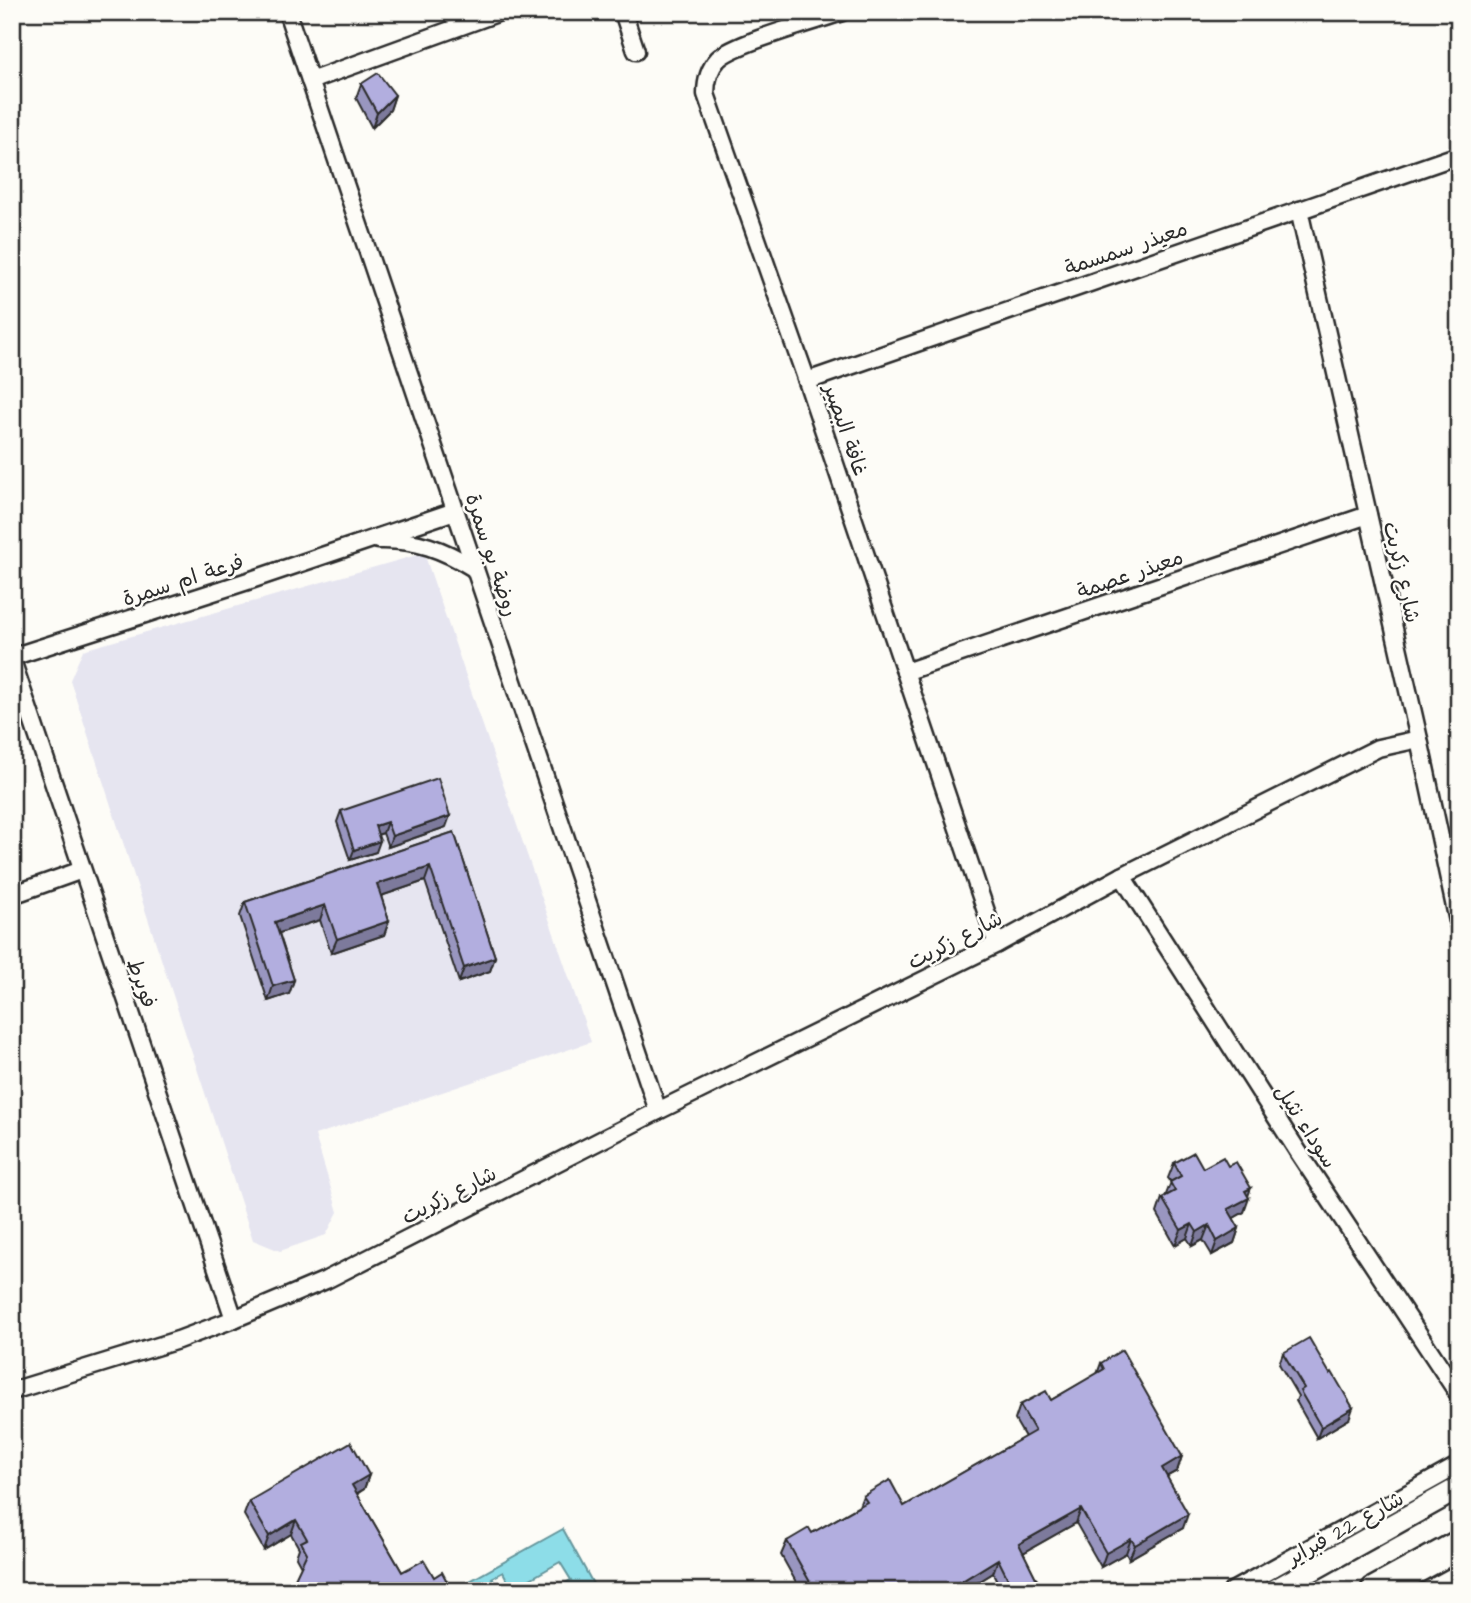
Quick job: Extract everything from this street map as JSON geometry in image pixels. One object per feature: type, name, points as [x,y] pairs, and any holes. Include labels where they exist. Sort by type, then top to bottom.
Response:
[{"type":"highway","points":[[1375,1591],[1459,1545]]},
{"type":"main road","name":"شارع 22 فبراير","points":[[1274,1591],[1459,1488]]},
{"type":"street","name":"روضة بو سمرة","points":[[287,12],[658,1111]]},
{"type":"street","points":[[310,81],[472,16],[500,12]]},
{"type":"street","points":[[623,12],[636,51]]},
{"type":"street","name":"غافة البصير","points":[[842,12],[729,51],[713,65],[706,84],[708,105],[807,381],[997,944]]},
{"type":"street","name":"معيذر سمسمة","points":[[807,381],[1459,155]]},
{"type":"street","name":"شارع زكريت","points":[[12,1391],[57,1379],[234,1320],[355,1267],[658,1111],[997,944],[1122,876],[1378,748],[1419,739],[1299,210]]},
{"type":"street","name":"فرعة ام سمرة","points":[[12,658],[455,511]]},
{"type":"street","name":"معيذر عصمة","points":[[905,672],[1368,515]]},
{"type":"street","name":"فرعة ام سمرة","points":[[365,540],[423,544],[451,554],[475,569]]},
{"type":"street","name":"فويرط","points":[[12,658],[234,1320]]},
{"type":"street","points":[[1419,739],[1459,926]]},
{"type":"street","points":[[12,895],[82,870]]},
{"type":"street","name":"سوداء نثيل","points":[[1122,876],[1298,1153],[1459,1395]]},
{"type":"street","name":"شارع 22 فبراير","points":[[1232,1591],[1459,1465]]},
{"type":"shaded area","points":[[424,553],[591,1042],[315,1135],[338,1212],[326,1235],[280,1251],[253,1240],[70,680],[83,650]]},
{"type":"water","points":[[563,1529],[597,1591],[551,1591],[571,1580],[560,1562],[518,1586],[520,1591],[513,1591],[503,1572],[492,1578],[498,1588],[493,1591],[475,1591],[470,1581]]},
{"type":"building","points":[[378,73],[395,95],[377,113],[361,84]]},
{"type":"building","points":[[438,778],[450,816],[392,836],[387,822],[375,826],[380,841],[354,850],[341,811]]},
{"type":"building","points":[[454,832],[495,957],[464,968],[430,867],[377,884],[389,921],[337,939],[325,905],[275,922],[294,980],[273,986],[245,902]]},
{"type":"building","points":[[1194,1152],[1203,1168],[1223,1157],[1228,1166],[1236,1162],[1251,1188],[1245,1191],[1249,1198],[1228,1209],[1239,1228],[1217,1241],[1209,1225],[1197,1232],[1192,1224],[1181,1230],[1162,1198],[1175,1191],[1170,1182],[1181,1176],[1174,1163]]},
{"type":"building","points":[[1309,1338],[1353,1408],[1321,1427],[1300,1391],[1304,1388],[1283,1353]]},
{"type":"building","points":[[1122,1350],[1182,1456],[1162,1468],[1188,1514],[1135,1545],[1131,1539],[1106,1553],[1081,1509],[1019,1544],[1041,1588],[1035,1591],[1014,1591],[998,1559],[949,1589],[950,1591],[815,1591],[787,1541],[809,1528],[812,1533],[867,1502],[863,1496],[890,1480],[904,1506],[1035,1431],[1020,1405],[1046,1391],[1051,1400],[1104,1369],[1101,1363]]},
{"type":"building","points":[[351,1442],[369,1475],[352,1485],[402,1572],[424,1560],[434,1577],[442,1572],[452,1591],[289,1591],[307,1553],[301,1542],[307,1539],[296,1520],[269,1536],[249,1501]]}]
